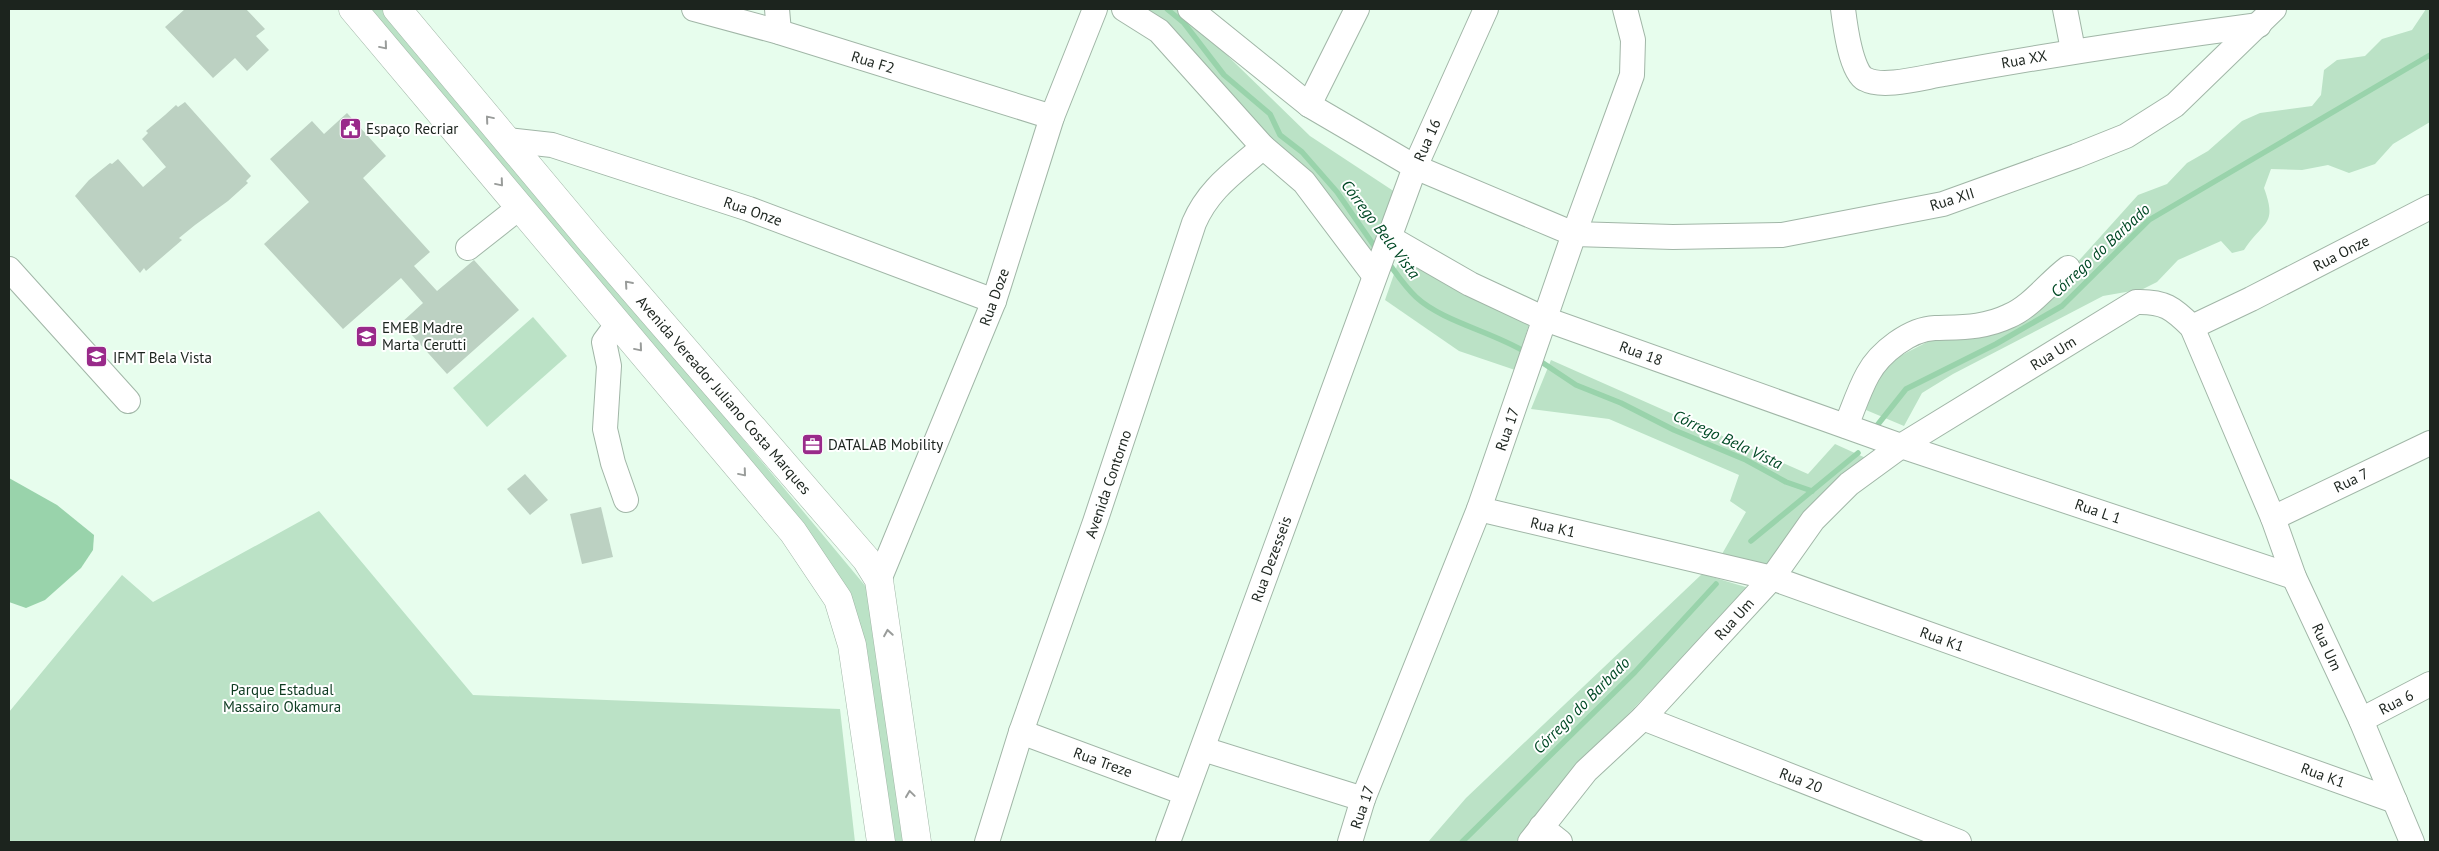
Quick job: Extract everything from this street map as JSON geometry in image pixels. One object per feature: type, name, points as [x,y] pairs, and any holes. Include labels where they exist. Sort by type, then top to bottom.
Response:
[{"type":"main road","points":[[352,9],[793,532],[838,599],[852,645],[881,842]]},
{"type":"main road","name":"Avenida Vereador Juliano Costa Marques","points":[[397,9],[598,249],[866,559],[879,580],[917,842]]},
{"type":"street","name":"Rua F2","points":[[694,9],[779,32],[1052,118]]},
{"type":"street","points":[[778,9],[779,32]]},
{"type":"street","name":"Rua Doze","points":[[879,580],[994,300],[1052,118],[1094,9]]},
{"type":"street","points":[[1124,9],[1159,31],[1263,147],[1304,182],[1376,272]]},
{"type":"street","points":[[1190,9],[1309,105],[1415,167],[1574,234]]},
{"type":"street","points":[[1309,105],[1357,9]]},
{"type":"street","name":"Rua 16","points":[[1376,272],[1415,167],[1486,9]]},
{"type":"street","name":"Rua 17","points":[[1350,842],[1363,798],[1479,509],[1574,234],[1632,76],[1633,40],[1625,9]]},
{"type":"street","name":"Rua XX","points":[[1843,9],[1856,70],[1864,79],[1876,83],[1906,80],[2266,17]]},
{"type":"street","points":[[2065,9],[2073,50]]},
{"type":"street","name":"Rua XII","points":[[1574,234],[1673,237],[1782,235],[1942,204],[2126,136],[2175,105],[2266,17]]},
{"type":"street","name":"Rua Onze","points":[[507,140],[552,145],[649,176],[749,209],[994,300]]},
{"type":"street","name":"Avenida Contorno","points":[[987,842],[1021,732],[1095,522],[1198,214],[1202,205],[1213,191],[1263,147]]},
{"type":"street","points":[[468,248],[520,207]]},
{"type":"street","name":"Rua Onze","points":[[2192,327],[2251,299],[2430,207]]},
{"type":"street","name":"Rua 18","points":[[1389,240],[1470,284],[1545,319],[1901,446]]},
{"type":"street","points":[[1846,426],[1869,373],[1879,360],[1904,338],[1932,328],[1973,328],[2010,316],[2030,302],[2068,268]]},
{"type":"street","points":[[9,269],[128,401]]},
{"type":"street","name":"Rua Dezesseis","points":[[1168,842],[1376,272]]},
{"type":"street","name":"Rua Um","points":[[1536,835],[1586,771],[1643,718],[1772,578],[1812,520],[1849,484],[1901,446],[2136,302],[2153,301],[2173,308],[2192,327],[2273,518],[2294,577],[2361,720],[2412,842]]},
{"type":"street","points":[[618,323],[604,342],[608,366],[605,429],[613,463],[626,500]]},
{"type":"street","name":"Rua 7","points":[[2273,518],[2430,442]]},
{"type":"street","name":"Rua L 1","points":[[1901,446],[2294,577]]},
{"type":"street","name":"Rua K1","points":[[1479,509],[1772,578],[2395,801]]},
{"type":"street","name":"Rua 6","points":[[2361,720],[2430,684]]},
{"type":"street","name":"Rua 20","points":[[1643,718],[1959,842]]},
{"type":"street","name":"Rua Treze","points":[[1021,732],[1185,793]]},
{"type":"street","points":[[1202,749],[1363,798]]},
{"type":"street","points":[[1536,835],[1560,842]]},
{"type":"green space","points":[[363,9],[385,9],[867,588],[905,842],[888,842],[856,616]]},
{"type":"green space","points":[[1144,9],[1176,9],[1200,29],[1310,136],[1395,192],[1373,260],[1173,28]]},
{"type":"green space","points":[[2426,9],[2430,9],[2430,122],[2393,144],[2375,164],[2349,173],[2328,165],[2302,170],[2271,169],[2264,188],[2268,200],[2269,217],[2244,250],[2232,253],[2221,241],[2178,260],[2157,282],[2143,289],[2103,296],[1953,374],[1922,393],[1904,426],[1866,410],[1877,375],[1900,356],[1935,338],[1978,335],[2074,266],[2138,195],[2167,184],[2187,163],[2208,151],[2242,121],[2260,113],[2312,106],[2321,95],[2324,70],[2337,60],[2365,56],[2382,39],[2412,30]]},
{"type":"green space","points":[[1400,257],[1530,321],[1515,370],[1459,351],[1385,300]]},
{"type":"green space","points":[[533,317],[567,356],[487,427],[453,388]]},
{"type":"green space","points":[[1551,360],[1808,474],[1835,444],[1868,459],[1769,567],[1722,554],[1746,512],[1730,501],[1739,475],[1609,419],[1531,409]]},
{"type":"green space","name":"Parque Estadual Massairo Okamura","points":[[319,511],[473,695],[840,709],[855,842],[9,842],[9,712],[122,575],[153,602]]},
{"type":"green space","points":[[1702,574],[1749,588],[1549,797],[1516,842],[1428,842],[1466,798]]},
{"type":"shaded area","points":[[9,478],[57,505],[94,535],[93,550],[81,568],[45,600],[26,608],[9,602]]},
{"type":"building","points":[[185,9],[246,9],[265,29],[256,36],[269,50],[247,71],[235,58],[213,78],[165,27]]},
{"type":"building","points":[[185,102],[251,176],[246,181],[248,183],[228,201],[179,238],[182,240],[146,271],[144,268],[140,273],[75,196],[89,180],[118,159],[143,187],[166,167],[142,139],[148,133],[146,131],[176,105],[178,107]]},
{"type":"building","points":[[347,113],[386,156],[363,178],[430,252],[414,266],[437,291],[474,260],[519,310],[447,374],[401,323],[423,303],[401,278],[343,329],[264,244],[309,202],[270,159],[312,121],[324,134]]},
{"type":"building","points":[[525,474],[548,500],[530,515],[507,489]]},
{"type":"building","points":[[601,507],[613,557],[582,564],[570,514]]},
{"type":"waterway","name":"Córrego Bela Vista","points":[[1167,9],[1184,23],[1224,75],[1270,114],[1280,135],[1302,152],[1337,192],[1377,250]]},
{"type":"waterway","name":"Córrego do Barbado","points":[[1875,428],[1906,389],[1996,344],[2062,306],[2149,220],[2430,55]]},
{"type":"waterway","name":"Córrego Bela Vista","points":[[1387,261],[1408,289],[1427,306],[1527,353]]},
{"type":"waterway","name":"Córrego Bela Vista","points":[[1537,359],[1576,385],[1621,403],[1674,430],[1746,460],[1786,482],[1812,491]]},
{"type":"waterway","name":"Córrego do Barbado","points":[[1751,541],[1858,453]]},
{"type":"waterway","name":"Córrego do Barbado","points":[[1462,842],[1635,672],[1716,584]]},
{"type":"place","name":"Espaço Recriar","points":[[350,128]]},
{"type":"place","name":"EMEB Madre Marta Cerutti","points":[[366,336]]},
{"type":"place","name":"IFMT Bela Vista","points":[[97,357]]},
{"type":"place","name":"DATALAB Mobility","points":[[812,444]]}]
